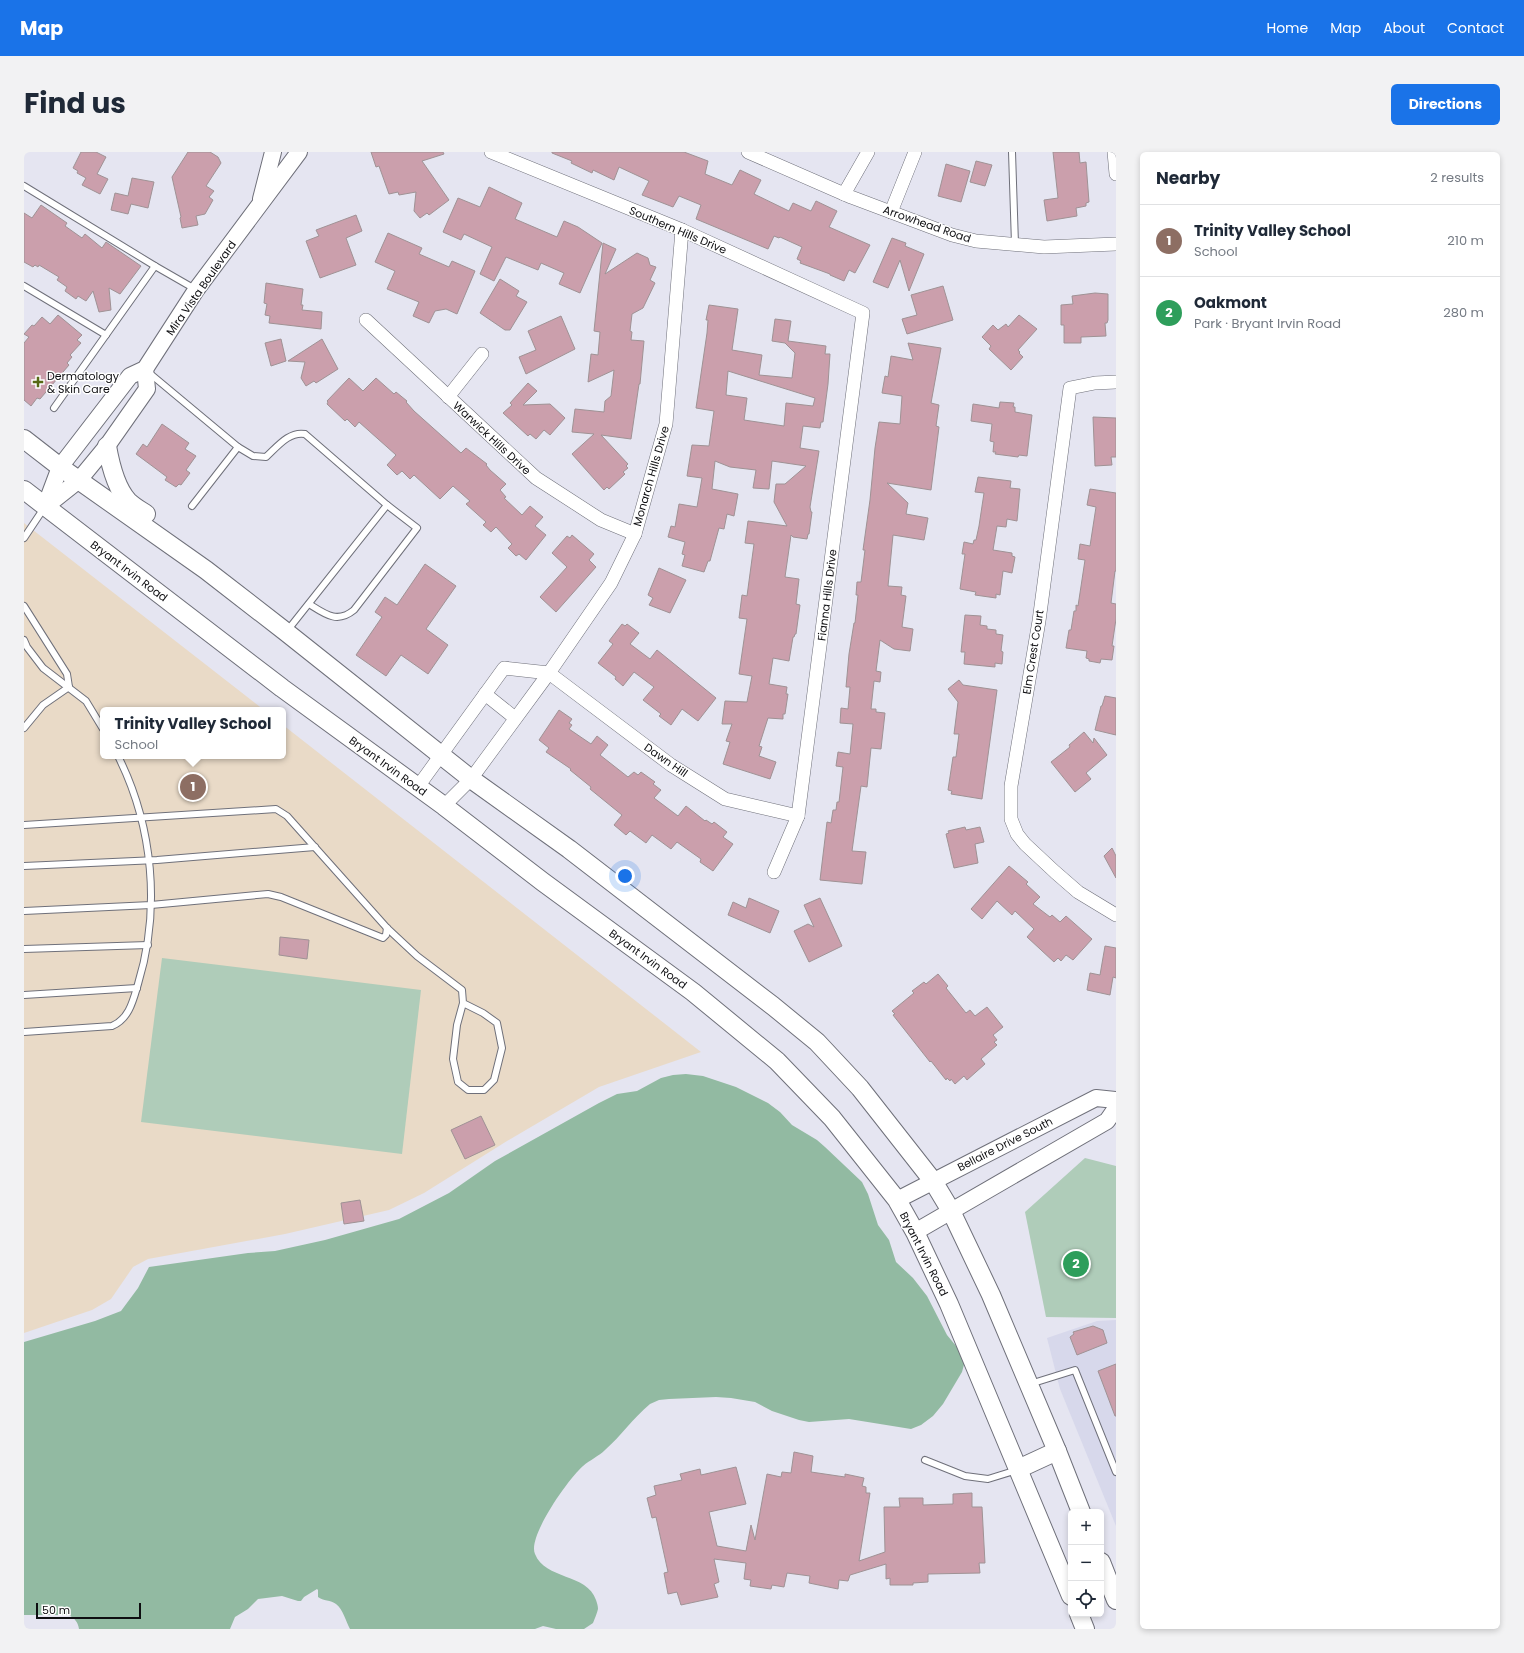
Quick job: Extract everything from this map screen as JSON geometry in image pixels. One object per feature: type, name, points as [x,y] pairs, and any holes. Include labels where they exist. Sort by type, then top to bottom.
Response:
[{"type":"main road","points":[[24,439],[60,467],[206,570],[471,779],[569,849],[773,1006],[817,1042],[860,1088],[933,1181],[951,1211],[991,1295],[1080,1509]]},
{"type":"main road","points":[[107,446],[111,467],[128,500],[188,545],[206,570]]},
{"type":"main road","name":"Bryant Irvin Road","points":[[24,490],[282,688],[417,788],[444,806],[543,882],[693,992],[777,1061],[832,1118],[897,1200],[915,1232],[949,1304],[1068,1589]]},
{"type":"main road","points":[[1018,1469],[1057,1451]]},
{"type":"main road","points":[[1104,1570],[1116,1600]]},
{"type":"main road","points":[[1079,1617],[1085,1629]]},
{"type":"street","name":"Mira Vista Boulevard","points":[[259,207],[273,152]]},
{"type":"street","name":"Mira Vista Boulevard","points":[[45,506],[60,467],[130,376],[145,369],[196,290],[299,152]]},
{"type":"street","name":"Southern Hills Drive","points":[[491,152],[682,230],[863,313]]},
{"type":"street","name":"Arrowhead Road","points":[[748,152],[844,194],[952,235],[976,241],[1044,248],[1116,244]]},
{"type":"street","points":[[844,194],[868,152]]},
{"type":"street","points":[[891,212],[915,152]]},
{"type":"street","points":[[1114,152],[1116,174]]},
{"type":"street","name":"Monarch Hills Drive","points":[[444,806],[471,779],[549,673],[611,583],[635,534],[666,424],[682,230]]},
{"type":"street","name":"Fianna Hills Drive","points":[[774,872],[798,816],[863,313]]},
{"type":"street","name":"Warwick Hills Drive","points":[[366,320],[536,478],[602,520],[635,534]]},
{"type":"street","points":[[448,397],[482,354]]},
{"type":"street","points":[[45,506],[79,480],[107,446],[147,390],[145,369]]},
{"type":"street","name":"Elm Crest Court","points":[[1116,382],[1095,383],[1070,388],[1039,621],[1011,786],[1011,819],[1017,834],[1025,844],[1078,892],[1116,915]]},
{"type":"street","points":[[417,788],[504,668],[549,673]]},
{"type":"street","name":"Dawn Hill","points":[[549,673],[671,765],[725,799],[798,816]]},
{"type":"street","points":[[485,694],[515,718]]},
{"type":"street","name":"Bellaire Drive South","points":[[897,1200],[1096,1098],[1116,1100]]},
{"type":"street","points":[[915,1232],[1107,1121],[1116,1108]]},
{"type":"lane","points":[[1012,152],[1015,245]]},
{"type":"lane","points":[[24,186],[196,290]]},
{"type":"lane","points":[[54,408],[155,266]]},
{"type":"lane","points":[[24,286],[106,335]]},
{"type":"lane","points":[[145,369],[238,447],[253,456],[266,457],[291,435],[299,433],[305,434],[417,528],[354,610],[347,616],[336,618],[325,614],[309,604]]},
{"type":"lane","points":[[192,506],[238,447]]},
{"type":"lane","points":[[286,632],[387,504]]},
{"type":"lane","points":[[24,538],[45,506]]},
{"type":"lane","points":[[24,606],[67,674],[69,687]]},
{"type":"lane","points":[[24,640],[27,647],[43,668],[86,701],[100,724]]},
{"type":"lane","points":[[24,728],[43,705],[69,687]]},
{"type":"lane","points":[[24,1032],[112,1026],[119,1024],[127,1015],[137,988],[148,945],[151,905],[149,861],[141,817],[127,775],[119,759]]},
{"type":"lane","points":[[24,825],[276,809],[287,816],[387,928],[417,956],[462,990],[463,1003],[457,1025],[453,1059],[458,1082],[468,1090],[484,1090],[494,1080],[502,1048],[497,1023],[483,1013],[463,1003]]},
{"type":"lane","points":[[24,866],[149,861],[315,847]]},
{"type":"lane","points":[[24,911],[151,905],[268,894],[383,938],[386,935],[387,928]]},
{"type":"lane","points":[[24,949],[148,945]]},
{"type":"lane","points":[[24,994],[137,988]]},
{"type":"lane","points":[[1029,1384],[1075,1370],[1116,1472]]},
{"type":"lane","points":[[925,1460],[965,1476],[988,1479],[1018,1469]]},
{"type":"shaded area","points":[[24,523],[260,707],[100,707],[100,759],[286,759],[286,727],[701,1052],[599,1087],[507,1141],[424,1193],[389,1210],[285,1234],[148,1259],[133,1267],[111,1299],[92,1310],[24,1333]]},
{"type":"shaded area","points":[[1116,1320],[1116,1526],[1060,1389],[1047,1338],[1097,1321]]},
{"type":"green space","points":[[162,958],[421,990],[402,1154],[141,1122]]},
{"type":"green space","points":[[686,1074],[703,1076],[736,1087],[768,1103],[780,1112],[792,1125],[817,1140],[862,1182],[868,1194],[878,1225],[889,1240],[896,1262],[913,1278],[927,1296],[947,1335],[961,1352],[965,1361],[962,1372],[943,1404],[933,1416],[921,1425],[911,1429],[849,1419],[809,1422],[772,1411],[755,1402],[731,1398],[716,1397],[669,1399],[659,1400],[650,1404],[611,1445],[583,1466],[568,1482],[551,1508],[537,1535],[534,1546],[535,1554],[540,1562],[556,1573],[584,1585],[591,1591],[596,1600],[598,1609],[593,1623],[584,1629],[556,1629],[543,1626],[535,1629],[350,1629],[338,1606],[318,1597],[317,1589],[304,1597],[301,1601],[282,1596],[258,1599],[248,1609],[235,1617],[230,1629],[79,1629],[76,1621],[69,1615],[24,1615],[24,1342],[95,1321],[121,1311],[138,1288],[149,1267],[248,1253],[275,1251],[325,1240],[399,1219],[449,1193],[495,1161],[599,1103],[617,1094],[637,1091],[661,1078]]},
{"type":"green space","points":[[1085,1158],[1116,1166],[1116,1318],[1046,1317],[1025,1212]]},
{"type":"building","points":[[81,152],[96,152],[106,157],[97,174],[108,179],[100,194],[82,185],[86,178],[77,173],[78,171],[73,168]]},
{"type":"building","points":[[188,152],[210,152],[218,157],[221,163],[206,186],[214,191],[209,197],[213,200],[205,214],[196,216],[198,225],[182,228],[172,177]]},
{"type":"building","points":[[371,152],[443,152],[444,154],[422,161],[449,200],[429,215],[427,213],[420,218],[414,211],[416,192],[399,195],[398,192],[389,194],[379,166],[376,167]]},
{"type":"building","points":[[552,152],[684,152],[708,161],[705,174],[732,185],[740,170],[761,180],[754,194],[789,211],[793,203],[811,211],[816,201],[837,211],[829,227],[870,245],[855,273],[849,270],[844,281],[800,263],[801,261],[797,259],[802,247],[780,237],[774,236],[768,249],[696,219],[701,205],[679,196],[673,207],[642,195],[649,181],[619,167],[614,180],[593,170],[592,173],[571,163],[572,161]]},
{"type":"building","points":[[1053,152],[1079,152],[1080,163],[1086,162],[1089,202],[1086,203],[1086,206],[1076,208],[1077,216],[1047,221],[1044,200],[1058,198]]},
{"type":"building","points":[[976,161],[992,165],[985,186],[970,182]]},
{"type":"building","points":[[946,164],[970,171],[961,202],[938,196]]},
{"type":"building","points":[[132,178],[154,182],[148,208],[131,204],[128,214],[111,210],[115,193],[128,196]]},
{"type":"building","points":[[489,187],[522,203],[515,219],[557,237],[564,221],[578,227],[602,243],[580,293],[559,284],[564,273],[541,263],[538,270],[506,257],[494,281],[480,274],[492,247],[464,234],[461,240],[443,232],[458,198],[480,207]]},
{"type":"building","points":[[41,205],[67,223],[65,226],[82,238],[85,234],[102,248],[106,242],[141,266],[120,294],[109,288],[111,310],[99,312],[93,291],[86,301],[78,296],[76,299],[65,291],[67,287],[57,280],[59,277],[39,265],[38,267],[35,265],[33,267],[24,262],[24,213],[32,218]]},
{"type":"building","points":[[356,215],[362,231],[346,238],[356,265],[320,278],[306,241],[319,236],[316,230]]},
{"type":"building","points":[[388,233],[422,248],[419,254],[449,267],[452,261],[475,271],[457,314],[446,309],[435,311],[429,323],[413,316],[419,302],[387,289],[395,271],[375,262]]},
{"type":"building","points":[[892,238],[906,243],[905,246],[924,254],[909,291],[900,260],[888,288],[873,282]]},
{"type":"building","points":[[603,243],[616,249],[605,274],[637,253],[648,258],[650,265],[656,267],[650,280],[655,283],[643,308],[632,314],[630,331],[632,332],[631,340],[644,341],[640,384],[631,439],[601,435],[628,464],[626,466],[628,468],[623,472],[625,474],[609,489],[607,487],[604,490],[572,454],[594,434],[572,432],[575,409],[604,412],[605,401],[611,396],[614,370],[588,382],[591,354],[598,355],[600,332],[594,331]]},
{"type":"building","points":[[500,279],[519,291],[516,296],[527,302],[510,330],[505,330],[480,313]]},
{"type":"building","points":[[266,283],[303,289],[301,305],[303,305],[302,310],[322,312],[321,329],[269,323],[270,316],[265,315],[267,304],[264,303]]},
{"type":"building","points":[[943,286],[953,320],[907,334],[902,319],[917,315],[911,295]]},
{"type":"building","points":[[1095,293],[1108,294],[1108,320],[1107,323],[1105,323],[1106,336],[1081,337],[1081,343],[1064,343],[1064,325],[1061,325],[1061,305],[1073,304],[1072,296]]},
{"type":"building","points":[[709,305],[738,309],[732,350],[762,355],[759,375],[792,378],[795,353],[785,343],[772,341],[775,319],[791,321],[788,341],[826,346],[825,354],[830,354],[823,422],[821,422],[820,428],[803,426],[800,448],[819,451],[810,507],[812,512],[809,534],[807,539],[793,537],[791,535],[785,577],[799,579],[796,604],[800,605],[796,634],[793,637],[789,661],[773,658],[769,684],[787,687],[786,694],[788,694],[785,714],[783,714],[783,719],[768,718],[759,746],[762,747],[759,756],[776,762],[770,779],[723,764],[730,742],[726,741],[732,724],[722,724],[725,701],[747,702],[752,676],[739,674],[747,619],[739,618],[742,595],[747,596],[754,544],[745,543],[748,521],[787,526],[774,502],[776,484],[785,484],[806,466],[772,461],[769,489],[753,488],[756,470],[730,467],[715,461],[712,489],[738,494],[734,516],[727,514],[724,529],[719,528],[710,561],[708,561],[704,572],[682,566],[685,555],[682,554],[685,542],[668,537],[671,526],[675,527],[679,504],[697,507],[702,478],[687,476],[692,445],[709,446],[714,411],[696,408],[707,333],[708,320],[706,320]],"holes":[[[728,371],[815,398],[813,406],[786,403],[784,426],[744,420],[747,398],[726,395]]]},
{"type":"building","points":[[58,315],[82,335],[77,340],[81,343],[70,355],[72,357],[67,363],[69,365],[40,399],[37,398],[31,406],[24,400],[24,343],[29,337],[24,334],[42,317],[50,324]]},
{"type":"building","points":[[1019,315],[1037,329],[1018,350],[1023,357],[1011,370],[989,349],[991,346],[982,337],[993,325],[998,330],[1006,324],[1008,327]]},
{"type":"building","points":[[561,316],[575,349],[526,374],[519,357],[536,350],[528,331]]},
{"type":"building","points":[[281,339],[286,361],[271,366],[265,343]]},
{"type":"building","points":[[322,339],[338,369],[316,383],[314,381],[306,386],[301,378],[305,362],[288,361]]},
{"type":"building","points":[[908,343],[941,348],[931,403],[939,405],[936,426],[939,427],[931,490],[887,483],[908,503],[906,514],[928,518],[924,540],[893,535],[888,586],[902,587],[901,595],[906,596],[902,627],[913,629],[910,651],[894,649],[880,640],[876,671],[881,672],[880,682],[874,681],[871,709],[876,709],[876,712],[885,713],[881,749],[871,748],[867,787],[861,786],[852,851],[866,852],[862,884],[820,880],[827,822],[831,823],[833,810],[836,810],[837,802],[839,802],[843,767],[836,766],[838,752],[850,754],[853,724],[840,723],[841,708],[848,709],[850,687],[846,687],[849,654],[855,623],[858,595],[856,595],[857,582],[861,582],[865,550],[863,550],[879,422],[900,424],[902,396],[882,393],[885,376],[888,377],[891,356],[913,360]]},
{"type":"building","points":[[349,378],[363,391],[376,378],[394,394],[396,392],[407,401],[406,402],[414,411],[461,453],[466,448],[487,464],[486,465],[490,470],[506,484],[500,490],[506,497],[504,498],[522,515],[530,506],[543,517],[535,526],[546,535],[526,560],[519,554],[516,556],[508,548],[512,544],[496,527],[491,532],[483,525],[486,522],[466,504],[470,501],[453,486],[440,499],[414,475],[410,479],[402,471],[397,475],[387,465],[396,455],[359,422],[355,427],[347,419],[345,421],[327,404],[327,401]]},
{"type":"building","points":[[528,383],[537,391],[523,405],[550,404],[565,418],[550,435],[544,430],[536,439],[530,434],[528,436],[503,413],[512,405],[510,403]]},
{"type":"building","points":[[1000,402],[1014,403],[1013,407],[1015,407],[1015,412],[1032,415],[1027,456],[1019,455],[1018,457],[995,454],[996,452],[993,452],[994,442],[990,441],[992,424],[971,421],[973,404],[999,408]]},
{"type":"building","points":[[1093,417],[1116,418],[1116,457],[1111,457],[1112,465],[1095,466]]},
{"type":"building","points":[[162,424],[189,443],[185,449],[196,456],[186,470],[190,473],[181,485],[179,484],[176,487],[165,480],[167,477],[136,454],[143,444],[147,447]]},
{"type":"building","points":[[978,477],[1011,481],[1010,488],[1020,489],[1017,521],[1007,519],[1006,527],[997,526],[993,550],[1012,553],[1012,556],[1015,557],[1012,573],[1003,571],[1000,595],[996,594],[996,598],[975,595],[976,592],[960,589],[965,554],[962,554],[964,542],[973,544],[974,540],[976,540],[979,526],[984,493],[975,492]]},
{"type":"building","points":[[1090,489],[1116,493],[1116,571],[1111,603],[1116,604],[1116,619],[1112,646],[1114,646],[1112,660],[1101,659],[1100,663],[1089,661],[1089,659],[1086,658],[1087,651],[1066,648],[1074,611],[1076,611],[1076,605],[1078,606],[1085,560],[1078,559],[1080,544],[1090,546],[1096,507],[1087,505]]},
{"type":"building","points":[[572,535],[594,554],[589,560],[596,567],[556,612],[540,597],[567,567],[552,553],[567,536],[570,538]]},
{"type":"building","points":[[425,564],[456,586],[426,629],[448,645],[428,674],[401,655],[386,676],[356,655],[382,617],[375,612],[385,597],[397,605]]},
{"type":"building","points":[[659,568],[686,580],[670,613],[649,605],[653,598],[648,595]]},
{"type":"building","points":[[965,615],[981,616],[980,625],[987,626],[987,629],[996,630],[996,634],[1003,635],[1001,651],[1003,652],[1002,664],[995,663],[995,667],[964,664],[965,652],[961,652]]},
{"type":"building","points":[[622,624],[625,626],[627,624],[639,633],[630,644],[650,659],[657,650],[716,698],[698,721],[682,709],[671,725],[659,716],[661,714],[643,700],[654,687],[634,672],[623,686],[615,679],[616,677],[598,663],[613,644],[609,641]]},
{"type":"building","points":[[959,680],[963,685],[997,690],[982,799],[951,794],[952,791],[948,790],[953,757],[956,757],[959,734],[954,734],[958,702],[948,689]]},
{"type":"building","points":[[1105,696],[1116,698],[1116,735],[1095,730]]},
{"type":"building","points":[[559,710],[572,719],[569,723],[572,725],[569,729],[591,744],[597,736],[608,745],[600,755],[628,777],[634,772],[638,775],[641,772],[655,782],[653,784],[661,790],[654,798],[678,816],[686,806],[705,821],[706,820],[712,824],[714,822],[727,832],[723,837],[733,844],[713,871],[700,862],[701,859],[677,842],[671,849],[652,835],[646,843],[630,831],[626,835],[614,825],[622,815],[590,789],[591,787],[570,770],[571,769],[546,752],[549,748],[539,740]]},
{"type":"building","points":[[1084,732],[1093,743],[1094,738],[1107,755],[1086,773],[1091,779],[1075,792],[1051,762],[1070,747],[1069,745]]},
{"type":"building","points":[[965,827],[966,830],[980,827],[984,842],[975,844],[978,863],[954,868],[946,834],[949,833],[948,831]]},
{"type":"building","points":[[1112,848],[1116,856],[1116,878],[1104,856]]},
{"type":"building","points":[[1009,866],[1028,882],[1026,884],[1040,897],[1033,904],[1050,917],[1052,915],[1060,922],[1066,916],[1092,939],[1073,960],[1066,955],[1061,961],[1058,958],[1054,962],[1027,937],[1034,929],[1015,911],[1012,915],[997,901],[982,919],[971,909]]},
{"type":"building","points":[[749,898],[779,911],[770,933],[728,915],[733,902],[746,908]]},
{"type":"building","points":[[820,898],[842,946],[809,962],[794,931],[808,924],[814,927],[804,905]]},
{"type":"building","points":[[280,937],[309,940],[307,959],[279,955]]},
{"type":"building","points":[[1105,946],[1116,948],[1116,978],[1113,977],[1110,995],[1087,990],[1090,973],[1100,975]]},
{"type":"building","points":[[938,974],[948,986],[946,988],[966,1013],[970,1010],[975,1016],[987,1007],[1003,1027],[993,1035],[997,1040],[994,1042],[997,1045],[981,1059],[985,1064],[967,1080],[964,1076],[955,1084],[951,1079],[950,1081],[947,1078],[946,1080],[931,1061],[930,1062],[893,1015],[895,1014],[892,1011],[914,993],[912,991],[924,982],[926,984]]},
{"type":"building","points":[[481,1116],[495,1145],[465,1159],[451,1130]]},
{"type":"building","points":[[360,1200],[364,1221],[344,1224],[341,1203]]},
{"type":"building","points":[[1093,1326],[1103,1330],[1107,1343],[1077,1355],[1070,1337],[1074,1334],[1073,1332]]},
{"type":"building","points":[[1116,1364],[1116,1416],[1115,1416],[1098,1371]]},
{"type":"building","points":[[794,1452],[813,1456],[811,1472],[845,1477],[845,1474],[864,1478],[862,1486],[866,1487],[866,1493],[870,1493],[859,1561],[885,1552],[884,1507],[900,1507],[899,1498],[923,1498],[923,1505],[953,1504],[953,1494],[972,1493],[972,1507],[982,1507],[985,1563],[979,1563],[980,1573],[928,1574],[928,1582],[913,1583],[913,1585],[890,1585],[890,1578],[886,1579],[886,1564],[850,1575],[848,1581],[839,1580],[838,1589],[809,1583],[810,1576],[787,1573],[784,1587],[772,1585],[771,1589],[750,1586],[751,1580],[744,1579],[746,1563],[714,1559],[719,1582],[714,1584],[718,1597],[681,1605],[677,1592],[668,1594],[664,1573],[668,1572],[656,1517],[652,1518],[647,1498],[656,1495],[654,1486],[682,1480],[680,1474],[700,1469],[701,1475],[736,1467],[746,1504],[709,1512],[717,1546],[746,1551],[751,1525],[755,1540],[767,1474],[781,1477],[782,1472],[791,1473]]},
{"type":"place","name":"Dermatology & Skin Care","points":[[38,382]]},
{"type":"place","name":"Trinity Valley School","points":[[193,787]]},
{"type":"place","name":"Oakmont","points":[[1076,1264]]}]
